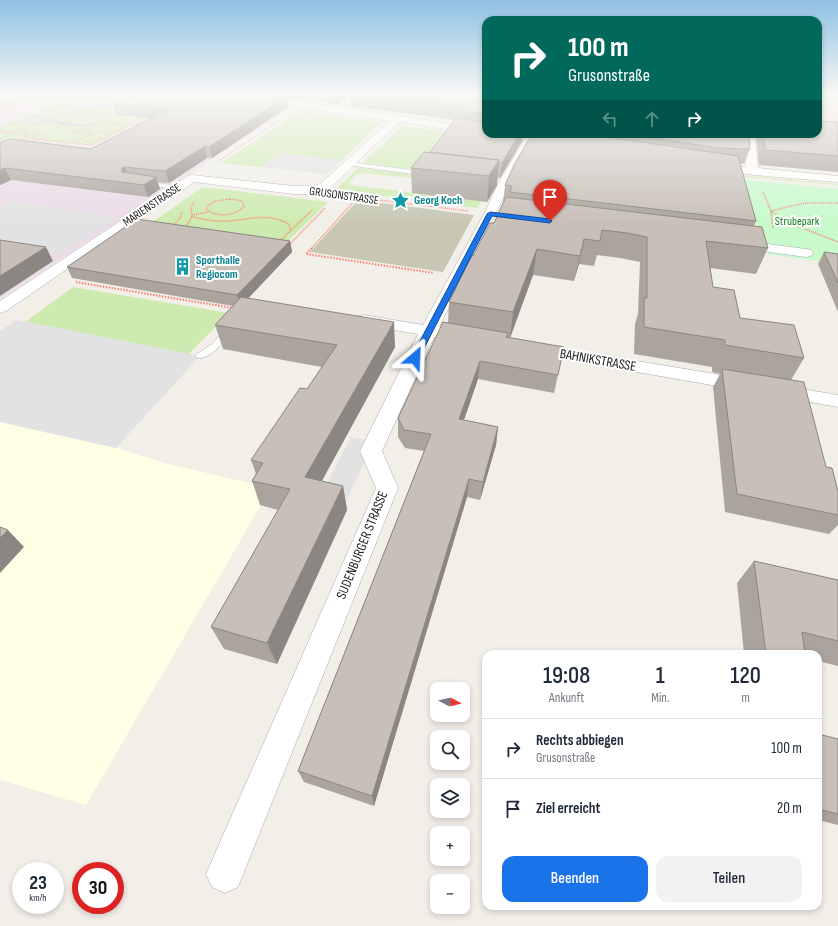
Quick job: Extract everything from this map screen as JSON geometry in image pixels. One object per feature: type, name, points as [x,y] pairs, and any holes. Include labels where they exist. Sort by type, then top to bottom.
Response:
[{"type":"street","points":[[312,190],[324,187],[377,137]]},
{"type":"street","name":"SUDENBURGER STRASSE","points":[[225,874],[387,488],[371,451],[428,331],[490,214],[501,181],[531,138]]},
{"type":"street","points":[[538,138],[545,140]]},
{"type":"street","points":[[750,138],[751,165],[754,172]]},
{"type":"street","points":[[699,164],[754,172],[838,179]]},
{"type":"street","name":"MARIENSTRASSE","points":[[0,308],[192,178]]},
{"type":"street","name":"GRUSONSTRASSE","points":[[192,178],[294,190],[312,190]]},
{"type":"street","points":[[490,214],[506,216]]},
{"type":"street","points":[[722,242],[806,253]]},
{"type":"street","points":[[349,317],[460,336]]},
{"type":"street","name":"BAHNIKSTRASSE","points":[[515,346],[838,401]]},
{"type":"lane","points":[[348,164],[432,174]]},
{"type":"lane","points":[[136,182],[178,188]]},
{"type":"lane","points":[[200,356],[215,346],[248,311]]},
{"type":"path","points":[[26,137],[15,142],[32,138],[92,145],[106,137]]},
{"type":"path","points":[[73,143],[85,137]]},
{"type":"path","points":[[87,144],[101,137]]},
{"type":"path","name":"MARIENSTRASSE","points":[[192,178],[254,137]]},
{"type":"path","points":[[0,140],[8,141]]},
{"type":"path","points":[[754,172],[771,211],[773,229],[761,247]]},
{"type":"path","name":"GRUSONSTRASSE","points":[[312,190],[357,198],[490,214]]},
{"type":"path","points":[[275,245],[328,194]]},
{"type":"path","points":[[284,251],[337,195]]},
{"type":"path","points":[[357,198],[306,254],[457,277]]},
{"type":"path","points":[[192,216],[209,212],[220,215],[236,212],[241,210],[244,207],[244,204],[237,199],[223,199],[210,203],[206,209],[209,212]]},
{"type":"path","points":[[185,228],[192,216],[191,207],[195,202]]},
{"type":"path","points":[[771,211],[790,204],[825,202],[838,203]]},
{"type":"path","points":[[172,226],[180,218],[182,209]]},
{"type":"path","points":[[771,211],[789,223],[838,242]]},
{"type":"path","points":[[192,216],[211,221],[229,221],[250,216],[268,216],[280,218],[289,224],[290,230]]},
{"type":"path","points":[[77,282],[248,311]]},
{"type":"shaded area","points":[[0,137],[246,137],[0,299]]},
{"type":"shaded area","points":[[279,153],[342,160],[327,174],[261,167]]},
{"type":"shaded area","points":[[358,200],[474,215],[443,272],[310,252]]},
{"type":"shaded area","points":[[13,201],[117,217],[59,254],[0,244],[0,208]]},
{"type":"shaded area","points":[[16,320],[200,356],[116,448],[0,422],[0,331]]},
{"type":"shaded area","points":[[0,422],[116,448],[168,464],[271,488],[86,805],[0,780]]},
{"type":"shaded area","points":[[351,437],[374,442],[346,501],[320,496]]},
{"type":"green space","points":[[0,137],[107,137],[92,145],[27,138],[15,143],[0,141]]},
{"type":"green space","points":[[261,137],[365,137],[342,160],[279,153],[261,167],[221,163]]},
{"type":"green space","points":[[390,137],[448,137],[422,171],[363,163]]},
{"type":"green space","points":[[358,168],[491,183],[477,208],[336,190]],"holes":[[[361,173],[412,177],[475,198],[473,200],[350,185],[351,183],[349,182],[356,175]]]},
{"type":"green space","points":[[738,175],[838,184],[838,185],[733,176]]},
{"type":"green space","name":"Strubepark","points":[[739,179],[838,189],[838,264],[768,254]]},
{"type":"green space","points":[[203,187],[328,202],[279,250],[141,230]]},
{"type":"green space","points":[[73,287],[229,313],[189,354],[25,322]]},
{"type":"building","points":[[114,137],[224,137],[209,147],[205,146],[165,171],[125,167],[122,168],[122,172],[156,177],[144,185],[5,168],[0,170],[0,143],[10,139],[91,149]]},
{"type":"building","points":[[441,137],[517,138],[502,163],[499,163],[499,160],[430,152]]},
{"type":"building","points":[[838,137],[838,156],[765,150],[764,138]]},
{"type":"building","points":[[530,138],[613,138],[738,156],[756,221],[510,192],[512,186],[505,185],[514,165]]},
{"type":"building","points":[[653,138],[749,138],[750,149],[719,148]]},
{"type":"building","points":[[424,152],[499,160],[489,176],[411,168]]},
{"type":"building","points":[[506,197],[762,227],[768,248],[706,241],[713,287],[734,290],[740,318],[794,325],[804,358],[725,345],[725,340],[644,327],[644,298],[647,298],[647,237],[627,233],[602,230],[600,241],[584,239],[580,256],[537,249],[513,312],[449,302],[472,255],[473,256],[490,223],[494,223]]},
{"type":"building","name":"Sporthalle Regiocom","points":[[137,219],[290,241],[237,295],[67,267]]},
{"type":"building","points":[[0,240],[46,247],[0,276]]},
{"type":"building","points":[[824,252],[838,254],[838,283]]},
{"type":"building","points":[[241,297],[394,322],[305,477],[343,486],[267,643],[211,627],[290,489],[252,481],[263,463],[251,460],[300,388],[307,389],[337,345],[215,325]]},
{"type":"building","points":[[443,322],[508,333],[506,337],[564,347],[558,375],[480,361],[459,419],[498,427],[483,482],[469,479],[372,796],[298,771],[431,434],[404,430],[398,418]]},
{"type":"building","points":[[722,369],[804,382],[826,467],[832,468],[838,491],[838,515],[737,494]]},
{"type":"building","points":[[0,527],[8,530],[0,538]]},
{"type":"building","points":[[754,561],[838,580],[838,641],[802,632],[804,650],[765,650]]},
{"type":"building","points":[[822,735],[838,739],[838,814],[822,810]]},
{"type":"place","name":"Georg Koch","points":[[401,200]]},
{"type":"place","name":"Sporthalle Regiocom","points":[[183,267]]},
{"type":"route","points":[[415,358],[490,214],[550,221]]}]
